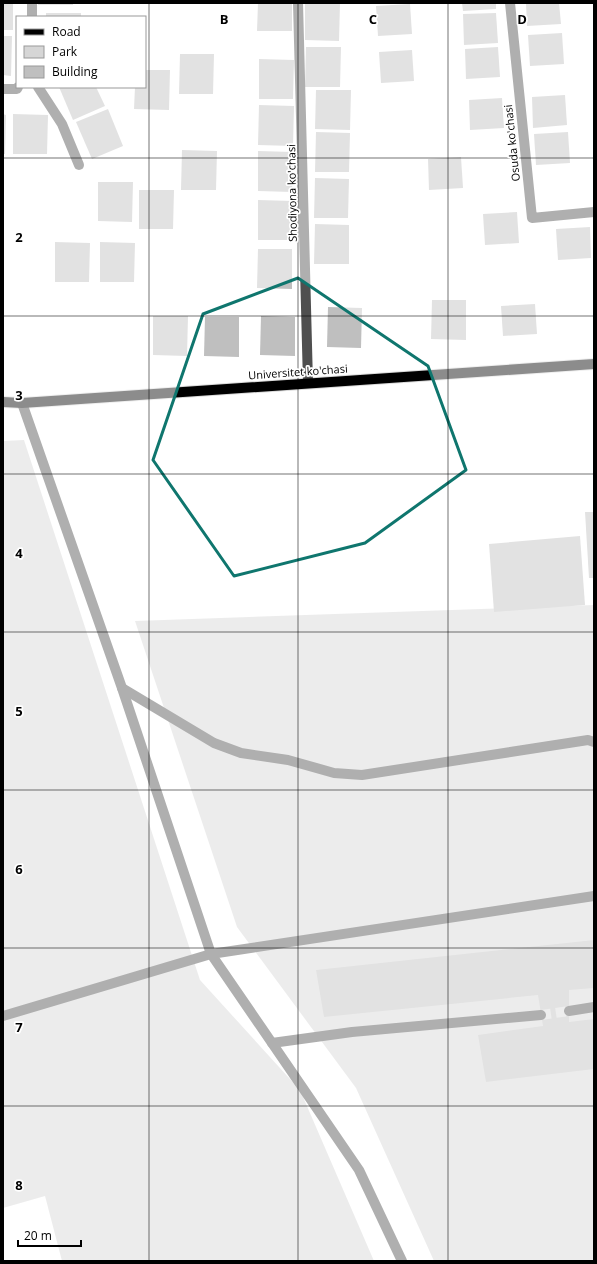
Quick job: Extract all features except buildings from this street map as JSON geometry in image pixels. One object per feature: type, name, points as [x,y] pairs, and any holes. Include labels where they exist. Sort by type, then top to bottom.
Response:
[{"type":"main road","name":"Universitet ko'chasi","points":[[3,402],[22,403],[594,364]]},
{"type":"street","points":[[32,3],[32,16]]},
{"type":"street","name":"Shodiyona ko'chasi","points":[[298,3],[308,383]]},
{"type":"street","name":"Osuda ko'chasi","points":[[510,3],[532,218],[594,212]]},
{"type":"street","points":[[3,89],[18,88]]},
{"type":"street","points":[[39,88],[62,124],[79,165]]},
{"type":"street","points":[[22,403],[122,688],[211,954],[359,1170],[402,1261]]},
{"type":"street","points":[[122,688],[214,743],[241,753],[288,760],[334,773],[362,775],[588,740],[594,742]]},
{"type":"street","points":[[3,1016],[211,954],[594,896]]},
{"type":"street","points":[[569,1011],[594,1007]]},
{"type":"street","points":[[272,1044],[352,1032],[541,1015]]},
{"type":"highlighted area","points":[[298,278],[428,366],[466,470],[365,543],[234,576],[153,460],[203,314]]},
{"type":"green space","points":[[24,440],[200,980],[300,1090],[374,1261],[62,1261],[45,1196],[3,1208],[3,441]]},
{"type":"green space","points":[[594,605],[594,1261],[434,1261],[356,1088],[237,927],[135,621]]},
{"type":"tunnel","points":[[541,1015],[569,1011]]}]
